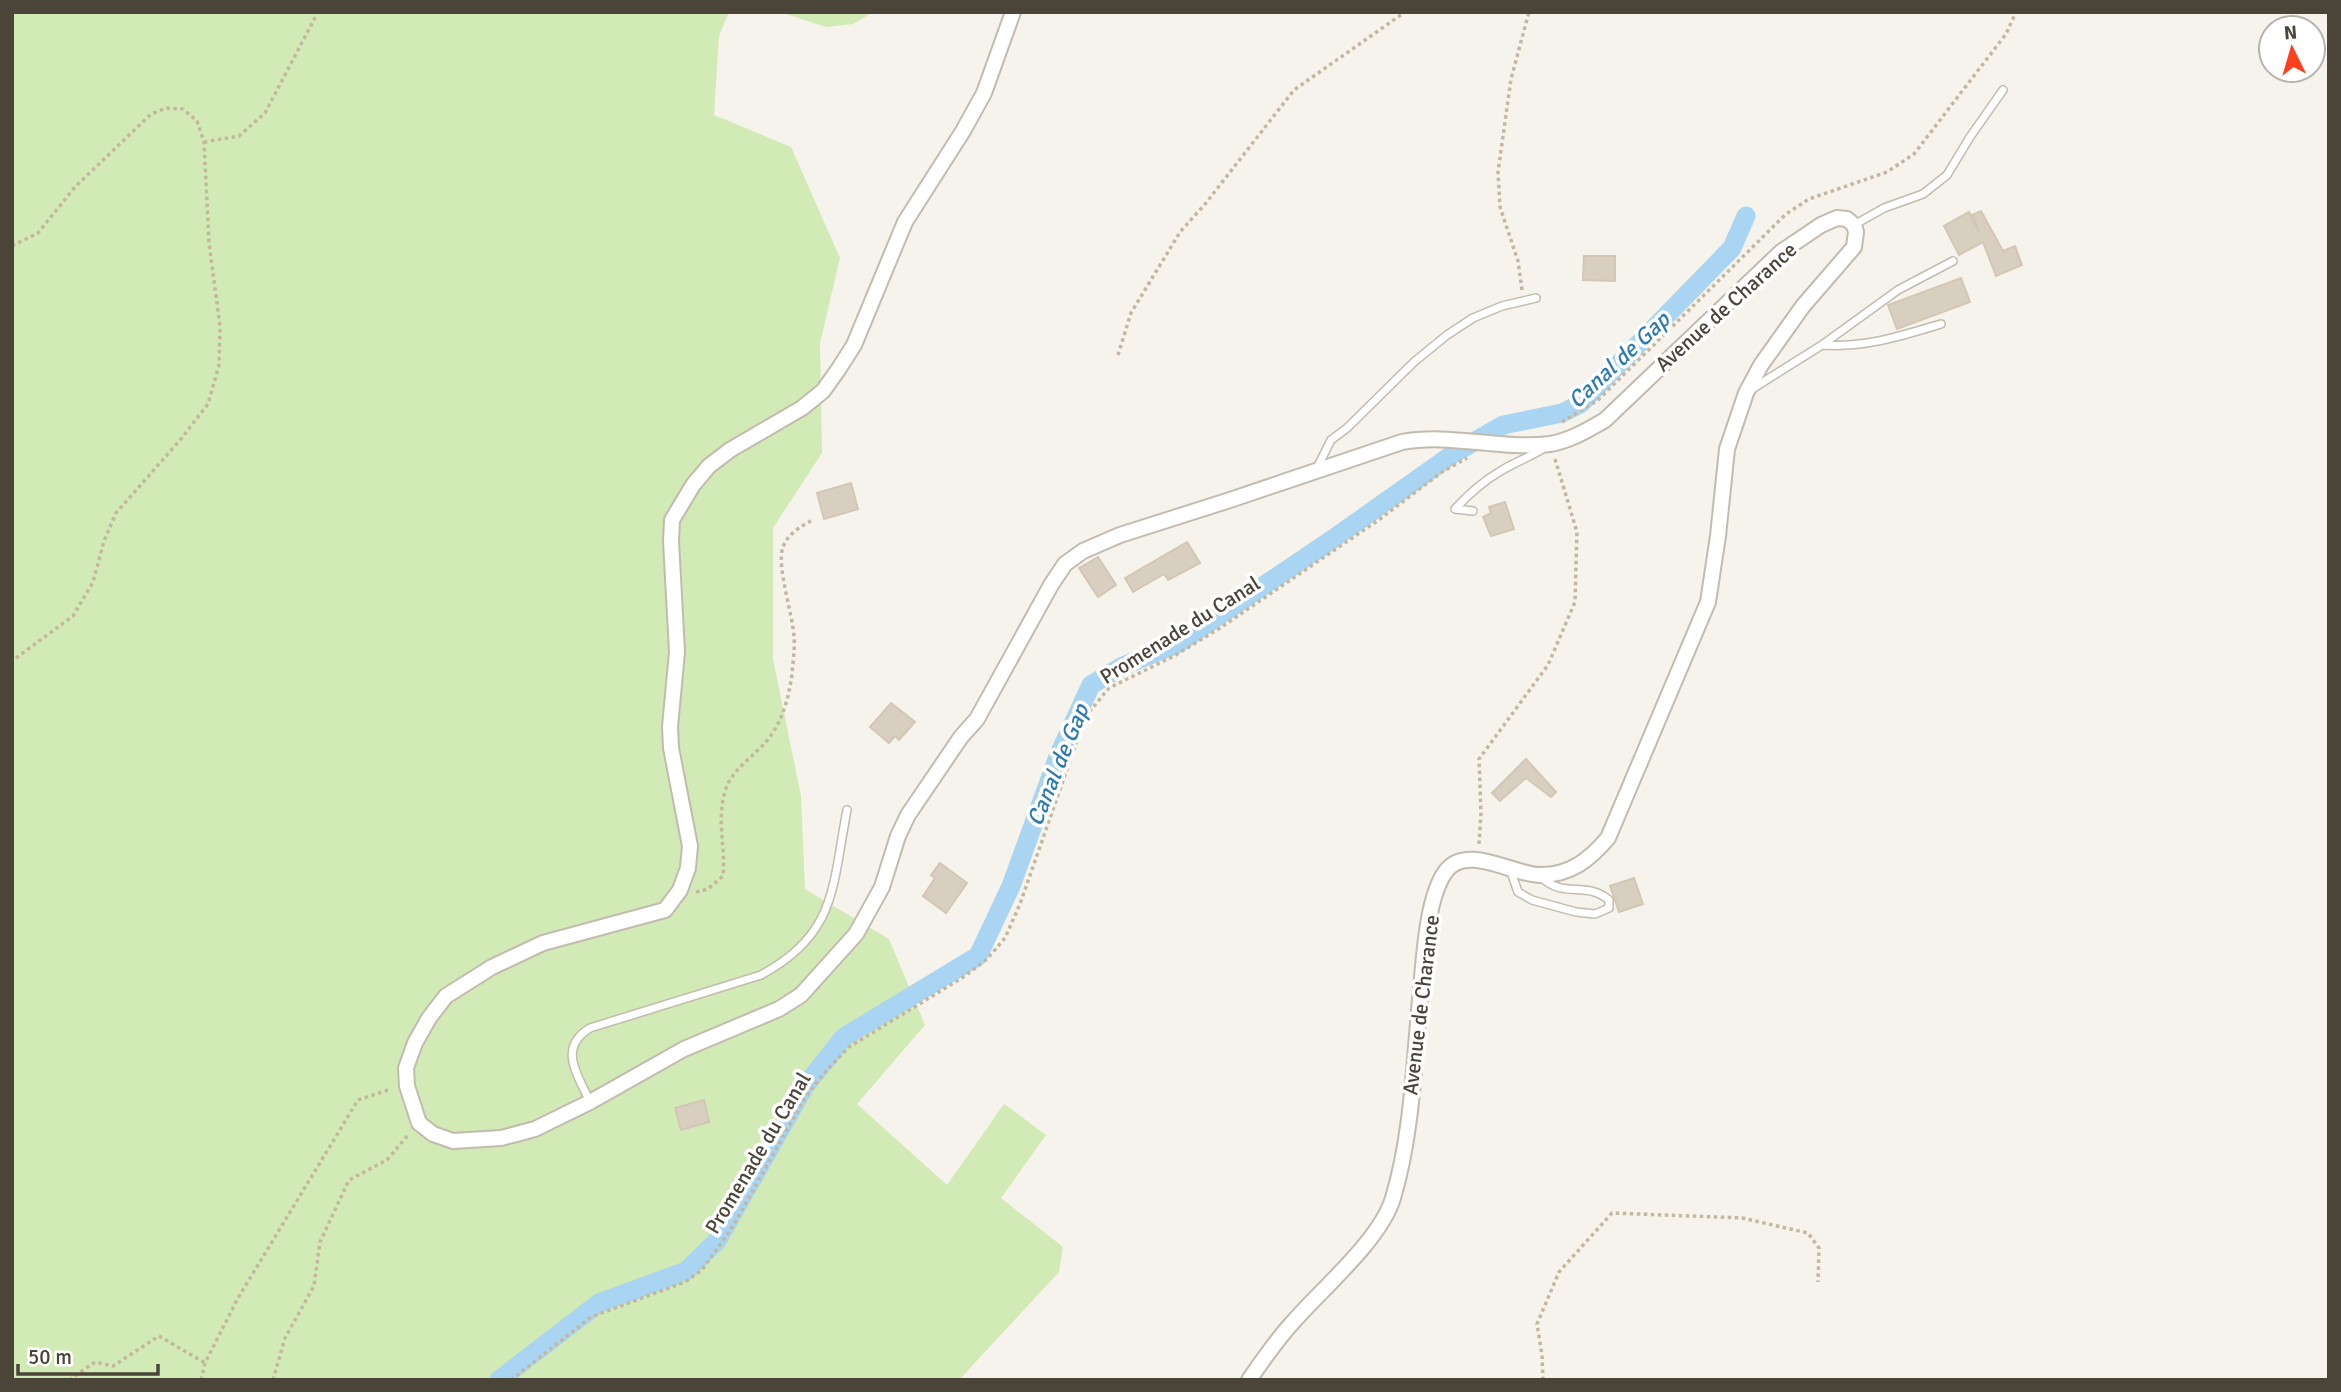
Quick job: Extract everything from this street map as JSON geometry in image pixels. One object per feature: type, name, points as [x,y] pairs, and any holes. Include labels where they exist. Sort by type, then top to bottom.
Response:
[{"type":"street","points":[[419,1123],[407,1086],[406,1068],[415,1043],[446,996],[492,967],[543,943],[665,910],[680,890],[688,867],[690,846],[671,748],[670,727],[677,652],[672,520],[693,485],[709,466],[730,450],[802,408],[823,391],[838,370],[854,345],[905,222],[964,131],[984,93],[1013,12]]},
{"type":"street","name":"Avenue de Charance","points":[[419,1123],[433,1134],[453,1141],[501,1138],[535,1129],[590,1102],[684,1049],[779,1009],[801,995],[856,934],[883,887],[898,836],[908,815],[961,737],[977,719],[1051,585],[1065,564],[1083,551],[1120,534],[1402,442],[1426,438],[1551,444],[1585,432],[1605,420],[1781,252],[1821,225],[1837,218],[1847,219],[1854,225]]},
{"type":"street","points":[[1478,860],[1539,876],[1576,868],[1592,857],[1608,838],[1708,601],[1727,449],[1746,393],[1761,365],[1803,306],[1853,247],[1856,239],[1854,225]]},
{"type":"street","name":"Avenue de Charance","points":[[1248,1380],[1291,1324],[1371,1237],[1392,1202],[1402,1161],[1426,931],[1432,907],[1444,873],[1451,865],[1463,860],[1478,860]]},
{"type":"lane","points":[[1854,225],[1884,208],[1923,194],[1948,175],[1969,137],[2003,90]]},
{"type":"lane","points":[[1746,393],[1822,345],[1898,290],[1953,261]]},
{"type":"lane","points":[[1316,471],[1331,440],[1347,428],[1414,362],[1447,335],[1473,318],[1502,306],[1536,298]]},
{"type":"lane","points":[[1822,345],[1849,347],[1877,343],[1941,324]]},
{"type":"lane","points":[[1473,511],[1455,509],[1471,492],[1499,471],[1527,459],[1551,444]]},
{"type":"lane","points":[[590,1102],[572,1061],[572,1048],[576,1038],[583,1032],[761,975],[781,964],[811,936],[821,923],[830,899],[847,810]]},
{"type":"lane","points":[[1510,868],[1518,892],[1532,900],[1576,912],[1595,914],[1609,908],[1609,900],[1601,893],[1583,889],[1560,890],[1550,886],[1539,876]]},
{"type":"path","points":[[204,142],[239,136],[265,113],[318,12]]},
{"type":"path","points":[[1118,355],[1131,313],[1180,232],[1206,203],[1294,90],[1405,12]]},
{"type":"path","points":[[1523,302],[1518,261],[1500,207],[1498,172],[1511,79],[1529,12]]},
{"type":"path","points":[[12,246],[38,233],[75,187],[151,114],[166,108],[183,109],[197,121],[204,142],[209,243],[220,326],[219,365],[208,404],[116,513],[104,541],[93,582],[73,616],[12,661]]},
{"type":"path","points":[[1478,860],[1481,813],[1479,759],[1548,665],[1575,602],[1577,533],[1551,444]]},
{"type":"path","name":"Promenade du Canal","points":[[510,1380],[591,1317],[685,1282],[702,1270],[733,1226],[806,1096],[849,1047],[987,960],[1005,939],[1020,904],[1079,734],[1090,711],[1108,688],[1174,656],[1220,628],[1380,519],[1442,472],[1472,456]]},
{"type":"path","points":[[680,890],[693,892],[708,889],[723,876],[721,821],[722,803],[728,783],[742,764],[760,749],[782,720],[792,674],[794,637],[782,567],[782,548],[795,530],[814,519]]},
{"type":"path","points":[[201,1380],[205,1363],[238,1298],[358,1100],[383,1090],[407,1086]]},
{"type":"path","points":[[273,1380],[285,1338],[314,1286],[320,1242],[349,1180],[387,1160],[419,1123]]},
{"type":"path","points":[[1543,1380],[1537,1324],[1559,1272],[1612,1213],[1742,1218],[1808,1233],[1819,1248],[1818,1282]]},
{"type":"path","points":[[69,1380],[95,1362],[114,1366],[159,1336],[205,1363]]},
{"type":"green space","points":[[12,12],[729,12],[719,36],[714,115],[791,147],[840,258],[820,343],[822,453],[773,528],[773,659],[801,796],[805,889],[889,939],[925,1025],[857,1104],[947,1185],[1004,1104],[1046,1135],[1001,1198],[1063,1247],[1059,1272],[959,1380],[12,1380]]},
{"type":"green space","points":[[780,12],[873,12],[853,24],[826,27]]},
{"type":"building","points":[[1981,211],[2003,251],[2015,246],[2022,265],[1996,276],[1983,242],[1959,255],[1944,226],[1969,212],[1979,232],[1972,215]]},
{"type":"building","points":[[1584,256],[1615,256],[1615,281],[1583,280]]},
{"type":"building","points":[[1961,278],[1970,302],[1897,329],[1888,305]]},
{"type":"building","points":[[851,483],[858,509],[824,519],[817,493]]},
{"type":"building","points":[[1505,502],[1514,529],[1491,536],[1483,517],[1491,513],[1489,507]]},
{"type":"building","points":[[1187,542],[1200,563],[1168,580],[1164,574],[1133,592],[1125,578]]},
{"type":"building","points":[[1098,557],[1116,585],[1098,597],[1079,568]]},
{"type":"building","points":[[891,703],[915,722],[899,740],[895,736],[889,743],[870,727]]},
{"type":"building","points":[[1526,759],[1556,792],[1551,797],[1526,778],[1500,801],[1492,793]]},
{"type":"building","points":[[940,863],[967,883],[946,913],[923,896],[935,878],[931,875]]},
{"type":"building","points":[[1634,878],[1643,904],[1619,912],[1610,886]]},
{"type":"building","points":[[704,1100],[709,1122],[681,1130],[675,1108]]},
{"type":"waterway","name":"Canal de Gap","points":[[499,1380],[599,1303],[686,1271],[717,1241],[805,1086],[844,1037],[978,956],[1011,886],[1059,754],[1091,685],[1123,666],[1177,644],[1453,454],[1503,425],[1562,413],[1580,404],[1732,248],[1746,216]]}]
